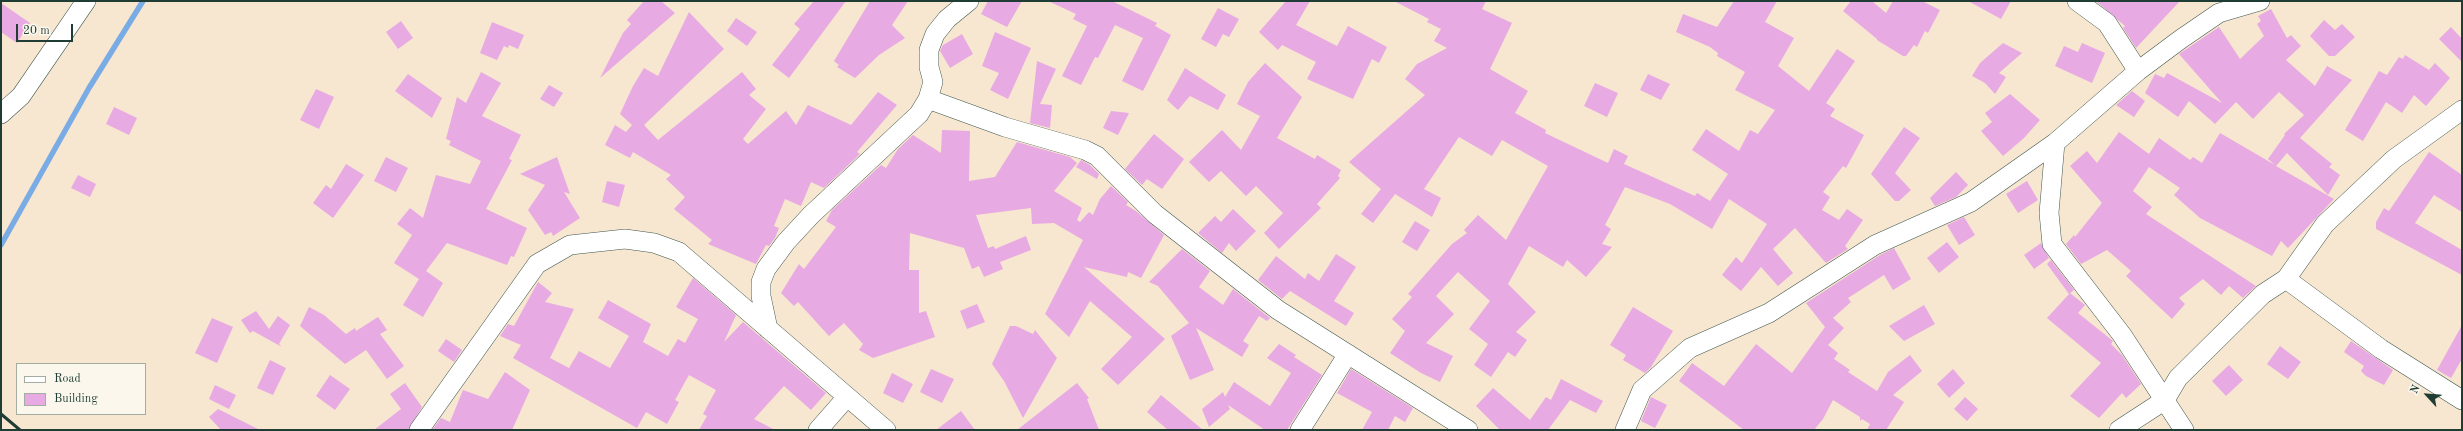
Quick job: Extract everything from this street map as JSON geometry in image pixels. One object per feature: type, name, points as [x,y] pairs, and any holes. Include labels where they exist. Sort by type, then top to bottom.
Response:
[{"type":"street","points":[[1,114],[21,96],[86,1]]},
{"type":"street","points":[[768,329],[761,296],[761,282],[766,269],[786,242],[811,215],[913,120],[928,99],[933,82],[929,67],[929,50],[935,34],[947,19],[969,1]]},
{"type":"street","points":[[2077,1],[2106,23],[2138,71]]},
{"type":"street","points":[[1625,430],[1642,390],[1690,348],[1769,313],[1875,245],[1971,202],[2055,143],[2138,71],[2219,13],[2260,1]]},
{"type":"street","points":[[928,99],[1005,127],[1085,150],[1097,156],[1155,214],[1278,310],[1468,430]]},
{"type":"street","points":[[2119,430],[2165,400],[2178,378],[2263,294],[2286,279],[2325,224],[2394,159],[2462,110]]},
{"type":"street","points":[[2055,143],[2049,212],[2052,244],[2122,335],[2184,430]]},
{"type":"street","points":[[419,430],[537,264],[570,245],[625,239],[654,243],[679,252],[886,430]]},
{"type":"street","points":[[2286,279],[2381,349],[2462,400]]},
{"type":"street","points":[[1300,430],[1348,354]]},
{"type":"street","points":[[818,430],[847,397]]},
{"type":"building","points":[[644,1],[661,1],[675,13],[600,78],[623,33],[631,24],[627,20]]},
{"type":"building","points":[[814,1],[846,1],[789,78],[772,65],[800,29],[794,24]]},
{"type":"building","points":[[870,1],[908,1],[892,25],[905,38],[879,55],[855,78],[837,67],[839,65],[834,61]]},
{"type":"building","points":[[988,1],[1022,1],[1007,27],[981,14]]},
{"type":"building","points":[[1048,1],[1112,1],[1157,23],[1155,26],[1171,35],[1143,91],[1122,81],[1143,38],[1115,25],[1098,58],[1095,57],[1081,85],[1062,76],[1087,26],[1073,19],[1076,14]]},
{"type":"building","points":[[1286,1],[1310,1],[1296,25],[1337,46],[1348,26],[1387,47],[1379,63],[1372,59],[1353,99],[1307,79],[1316,62],[1282,45],[1278,50],[1259,32]]},
{"type":"building","points":[[1394,1],[1486,1],[1482,9],[1512,23],[1490,69],[1528,91],[1515,113],[1546,130],[1545,133],[1608,163],[1614,149],[1628,156],[1624,164],[1695,196],[1697,193],[1710,201],[1728,174],[1692,150],[1706,129],[1739,151],[1750,130],[1758,134],[1775,110],[1735,90],[1745,72],[1717,56],[1718,53],[1710,47],[1676,32],[1683,14],[1717,27],[1734,1],[1777,1],[1765,22],[1794,38],[1778,66],[1809,91],[1837,49],[1855,61],[1826,103],[1835,109],[1830,116],[1864,135],[1846,168],[1843,166],[1823,192],[1830,197],[1822,210],[1839,220],[1847,209],[1863,220],[1845,246],[1848,249],[1826,263],[1795,228],[1773,249],[1793,273],[1778,286],[1761,267],[1741,291],[1722,275],[1736,257],[1742,263],[1767,224],[1729,199],[1712,229],[1670,204],[1625,187],[1605,225],[1611,229],[1602,244],[1612,247],[1586,277],[1567,260],[1563,267],[1529,246],[1508,284],[1536,312],[1516,332],[1527,340],[1515,357],[1508,352],[1491,377],[1474,365],[1488,344],[1469,329],[1490,301],[1458,272],[1436,296],[1454,314],[1426,343],[1453,356],[1440,382],[1421,373],[1390,353],[1405,331],[1392,319],[1412,297],[1408,294],[1452,244],[1467,233],[1464,230],[1478,215],[1506,240],[1548,166],[1502,140],[1492,156],[1459,137],[1424,189],[1441,198],[1432,217],[1395,194],[1373,223],[1361,214],[1381,189],[1349,162],[1425,95],[1405,79],[1417,64],[1447,48],[1434,41],[1441,29],[1427,22],[1429,19]]},
{"type":"building","points":[[1851,1],[1872,1],[1886,13],[1893,1],[1922,1],[1940,10],[1928,33],[1925,31],[1917,47],[1914,45],[1906,56],[1903,56],[1877,40],[1843,11]]},
{"type":"building","points":[[1968,1],[2011,1],[2001,19]]},
{"type":"building","points":[[2096,1],[2180,1],[2136,48],[2123,28],[2125,26]]},
{"type":"building","points":[[1,3],[30,23],[17,43],[1,32]]},
{"type":"building","points":[[1218,8],[1239,19],[1229,37],[1223,34],[1216,47],[1201,39]]},
{"type":"building","points":[[2271,9],[2287,38],[2291,35],[2301,46],[2286,60],[2315,86],[2327,66],[2352,80],[2300,138],[2332,164],[2329,167],[2340,175],[2328,195],[2287,153],[2276,166],[2334,199],[2288,248],[2281,241],[2272,256],[2200,218],[2174,195],[2180,188],[2149,167],[2133,191],[2152,207],[2146,214],[2256,286],[2243,298],[2229,286],[2221,295],[2203,279],[2179,298],[2185,304],[2172,319],[2126,276],[2131,271],[2107,250],[2081,264],[2066,244],[2074,235],[2075,237],[2102,203],[2070,166],[2087,151],[2097,163],[2119,132],[2149,154],[2159,138],[2190,160],[2193,157],[2202,163],[2220,133],[2275,165],[2268,159],[2285,135],[2284,134],[2304,115],[2279,92],[2253,119],[2236,102],[2215,124],[2189,101],[2178,117],[2145,93],[2155,74],[2164,78],[2167,73],[2222,103],[2179,54],[2219,27],[2240,59],[2264,36],[2257,24],[2261,21],[2258,16]]},
{"type":"building","points":[[689,12],[724,49],[644,125],[658,140],[742,72],[756,89],[749,95],[766,109],[743,139],[748,144],[786,111],[796,125],[808,105],[851,125],[878,92],[897,105],[857,152],[860,154],[824,188],[811,182],[801,206],[785,199],[774,226],[779,228],[775,238],[769,246],[766,245],[756,264],[708,244],[712,240],[674,209],[685,197],[666,179],[671,175],[633,152],[630,158],[605,145],[615,125],[626,132],[632,125],[620,114],[633,86],[644,68],[658,76]]},
{"type":"building","points":[[736,18],[757,32],[747,46],[727,31]]},
{"type":"building","points":[[2324,20],[2335,30],[2342,24],[2355,37],[2335,56],[2329,56],[2310,36]]},
{"type":"building","points":[[401,21],[413,38],[398,49],[386,32]]},
{"type":"building","points":[[492,22],[524,35],[518,49],[509,45],[508,48],[504,46],[497,60],[480,53]]},
{"type":"building","points":[[2451,27],[2462,39],[2462,62],[2439,39]]},
{"type":"building","points":[[995,32],[1031,48],[1008,99],[990,90],[999,73],[982,66]]},
{"type":"building","points":[[962,34],[973,54],[950,68],[940,51],[943,45]]},
{"type":"building","points":[[2003,43],[2022,53],[1999,73],[2006,77],[1995,94],[1985,83],[1972,76],[1980,63]]},
{"type":"building","points":[[2082,43],[2105,53],[2092,83],[2055,66],[2064,46],[2078,52]]},
{"type":"building","points":[[2405,55],[2429,70],[2435,63],[2450,78],[2426,106],[2414,95],[2402,113],[2386,102],[2363,141],[2345,130],[2379,71],[2387,75],[2399,57],[2403,59]]},
{"type":"building","points":[[1037,61],[1056,69],[1040,104],[1052,105],[1050,128],[1030,123]]},
{"type":"building","points":[[1265,63],[1302,97],[1277,138],[1315,159],[1317,155],[1341,170],[1338,176],[1340,178],[1317,204],[1321,208],[1279,249],[1264,233],[1283,213],[1256,186],[1246,196],[1221,171],[1209,182],[1189,162],[1222,130],[1241,150],[1260,116],[1237,104],[1248,82]]},
{"type":"building","points":[[1185,68],[1226,95],[1218,110],[1190,96],[1178,110],[1167,100]]},
{"type":"building","points":[[481,72],[501,83],[482,116],[521,135],[509,159],[512,160],[486,209],[527,228],[514,257],[511,256],[507,265],[447,243],[426,271],[443,283],[423,317],[403,305],[419,279],[394,263],[412,235],[397,224],[410,208],[423,218],[436,175],[470,184],[481,161],[449,145],[451,141],[446,139],[457,97],[466,103]]},
{"type":"building","points":[[408,74],[442,98],[432,118],[395,91]]},
{"type":"building","points":[[1648,74],[1670,84],[1661,100],[1640,90]]},
{"type":"building","points":[[1595,83],[1618,93],[1607,117],[1584,106]]},
{"type":"building","points":[[549,85],[563,93],[554,107],[540,99]]},
{"type":"building","points":[[316,89],[334,97],[319,129],[300,120]]},
{"type":"building","points":[[2132,91],[2145,101],[2134,117],[2116,105]]},
{"type":"building","points":[[2010,94],[2040,120],[2024,138],[2003,156],[1981,131],[1992,122],[1985,113]]},
{"type":"building","points":[[114,107],[137,118],[129,135],[106,124]]},
{"type":"building","points":[[1111,111],[1129,113],[1118,135],[1103,128]]},
{"type":"building","points":[[1904,127],[1920,138],[1895,173],[1911,190],[1899,201],[1895,201],[1871,174]]},
{"type":"building","points":[[942,130],[970,131],[969,181],[995,177],[1017,142],[1070,157],[1077,163],[1054,191],[1082,208],[1077,220],[1080,222],[1089,212],[1093,215],[1100,199],[1111,186],[1128,202],[1126,205],[1136,211],[1164,235],[1141,278],[1128,272],[1127,277],[1084,267],[1165,339],[1118,385],[1101,369],[1132,337],[1090,301],[1069,337],[1045,314],[1083,240],[1054,223],[1032,224],[1031,208],[976,215],[988,248],[994,246],[995,249],[1026,236],[1031,250],[1000,262],[1003,269],[984,277],[979,266],[972,269],[964,248],[910,233],[909,270],[919,270],[919,313],[926,311],[935,337],[873,358],[859,350],[863,344],[844,323],[829,336],[798,302],[794,306],[781,293],[799,264],[804,269],[836,227],[826,221],[832,210],[881,165],[886,168],[898,149],[913,135],[941,153]]},
{"type":"building","points":[[1154,134],[1184,159],[1162,189],[1147,179],[1142,185],[1125,169]]},
{"type":"building","points":[[2429,152],[2462,175],[2462,212],[2434,195],[2415,223],[2462,250],[2462,275],[2376,229],[2376,222],[2384,208],[2389,211]]},
{"type":"building","points":[[386,157],[408,168],[396,192],[374,181]]},
{"type":"building","points":[[557,157],[570,194],[564,192],[580,218],[553,236],[551,232],[545,235],[528,210],[545,185],[520,174]]},
{"type":"building","points":[[1081,160],[1090,165],[1099,174],[1097,179],[1076,167]]},
{"type":"building","points":[[346,164],[364,175],[333,218],[313,203],[326,185],[331,189]]},
{"type":"building","points":[[1956,172],[1968,185],[1956,197],[1935,206],[1930,198]]},
{"type":"building","points":[[78,175],[96,184],[90,197],[71,188]]},
{"type":"building","points":[[607,181],[625,185],[619,207],[602,202]]},
{"type":"building","points":[[2027,181],[2038,200],[2018,213],[2006,194]]},
{"type":"building","points":[[1233,209],[1256,231],[1236,251],[1229,243],[1222,253],[1198,233],[1215,216],[1221,222]]},
{"type":"building","points":[[1964,217],[1975,235],[1959,245],[1947,225]]},
{"type":"building","points":[[1415,221],[1430,230],[1417,251],[1402,242]]},
{"type":"building","points":[[1947,242],[1959,257],[1939,273],[1927,258]]},
{"type":"building","points":[[2041,243],[2049,258],[2034,269],[2024,255]]},
{"type":"building","points":[[1894,248],[1911,279],[1893,290],[1884,275],[1848,298],[1851,302],[1833,318],[1844,328],[1828,345],[1838,353],[1834,359],[1850,370],[1848,372],[1877,391],[1888,372],[1910,355],[1922,371],[1893,395],[1904,402],[1886,430],[1867,430],[1870,424],[1862,419],[1860,421],[1860,417],[1833,400],[1823,419],[1814,430],[1744,430],[1679,381],[1692,363],[1724,386],[1756,344],[1792,373],[1825,327],[1806,303],[1880,255]]},
{"type":"building","points":[[1182,249],[1210,271],[1199,287],[1223,305],[1233,289],[1270,318],[1267,321],[1259,316],[1243,341],[1249,345],[1242,357],[1196,328],[1214,370],[1190,380],[1171,336],[1189,323],[1158,286],[1149,282]]},
{"type":"building","points":[[1336,254],[1356,267],[1334,301],[1354,313],[1346,326],[1290,291],[1282,299],[1258,280],[1276,256],[1305,279],[1308,273],[1319,281]]},
{"type":"building","points":[[2051,260],[2074,290],[2069,294],[2047,264]]},
{"type":"building","points":[[693,278],[736,315],[724,342],[743,322],[826,393],[811,410],[784,386],[754,419],[775,430],[699,430],[707,416],[703,414],[716,390],[689,375],[675,400],[679,402],[667,424],[646,412],[637,428],[513,358],[521,345],[500,336],[508,324],[514,326],[538,282],[552,293],[545,302],[574,309],[550,358],[569,368],[579,351],[610,368],[629,336],[598,318],[608,300],[651,324],[643,342],[668,356],[678,339],[685,343],[698,319],[676,307]]},
{"type":"building","points":[[2070,293],[2085,305],[2078,313],[2113,341],[2111,344],[2122,355],[2141,384],[2126,398],[2122,393],[2099,418],[2070,396],[2101,363],[2047,318]]},
{"type":"building","points":[[977,304],[985,322],[967,329],[960,311]]},
{"type":"building","points":[[1924,305],[1935,324],[1904,341],[1889,326]]},
{"type":"building","points":[[309,307],[324,315],[346,334],[355,328],[356,331],[378,317],[387,330],[380,334],[404,366],[387,379],[366,350],[345,364],[300,326]]},
{"type":"building","points":[[1633,307],[1673,331],[1651,367],[1645,373],[1623,360],[1626,355],[1610,345]]},
{"type":"building","points":[[256,311],[269,329],[278,316],[290,325],[279,344],[282,347],[253,331],[250,333],[241,320]]},
{"type":"building","points":[[212,318],[233,327],[217,363],[195,353]]},
{"type":"building","points":[[2462,325],[2462,359],[2451,378],[2437,370]]},
{"type":"building","points":[[1010,326],[1016,326],[1033,334],[1035,330],[1057,358],[1023,418],[1004,381],[992,364]]},
{"type":"building","points":[[446,339],[462,350],[454,362],[438,351]]},
{"type":"building","points":[[2351,341],[2393,370],[2384,385],[2366,376],[2361,371],[2364,366],[2344,352]]},
{"type":"building","points":[[1279,344],[1296,355],[1294,357],[1322,375],[1287,430],[1265,430],[1228,405],[1230,409],[1209,427],[1202,409],[1223,392],[1225,397],[1234,382],[1270,406],[1291,373],[1267,358]]},
{"type":"building","points":[[2280,346],[2301,362],[2288,379],[2267,364]]},
{"type":"building","points":[[270,360],[286,368],[273,395],[257,388]]},
{"type":"building","points":[[2229,365],[2243,380],[2226,396],[2212,381]]},
{"type":"building","points":[[931,369],[954,379],[942,403],[920,392]]},
{"type":"building","points":[[1351,369],[1413,408],[1405,422],[1395,416],[1388,430],[1362,430],[1372,412],[1337,393]]},
{"type":"building","points":[[1953,369],[1965,383],[1949,398],[1937,384]]},
{"type":"building","points":[[505,372],[530,390],[512,430],[432,430],[441,418],[450,422],[463,390],[488,399]]},
{"type":"building","points":[[892,373],[913,384],[903,403],[883,393]]},
{"type":"building","points":[[330,375],[350,389],[335,410],[316,396]]},
{"type":"building","points":[[1561,379],[1603,401],[1596,413],[1570,400],[1548,430],[1500,430],[1476,406],[1493,388],[1530,420],[1546,397],[1551,400]]},
{"type":"building","points":[[405,383],[422,407],[408,430],[374,430],[401,409],[390,394]]},
{"type":"building","points":[[1077,383],[1089,398],[1087,399],[1099,430],[1017,430]]},
{"type":"building","points":[[215,385],[236,395],[229,409],[209,399]]},
{"type":"building","points":[[1161,395],[1203,430],[1168,430],[1147,412]]},
{"type":"building","points":[[1651,397],[1667,405],[1655,428],[1641,421]]},
{"type":"building","points":[[1965,397],[1978,409],[1967,421],[1954,409]]},
{"type":"building","points":[[218,409],[260,430],[221,430],[209,417]]},
{"type":"building","points":[[961,411],[975,430],[936,430]]},
{"type":"waterway","points":[[1,245],[89,88],[143,1]]},
{"type":"railway","points":[[1,414],[20,430]]}]
